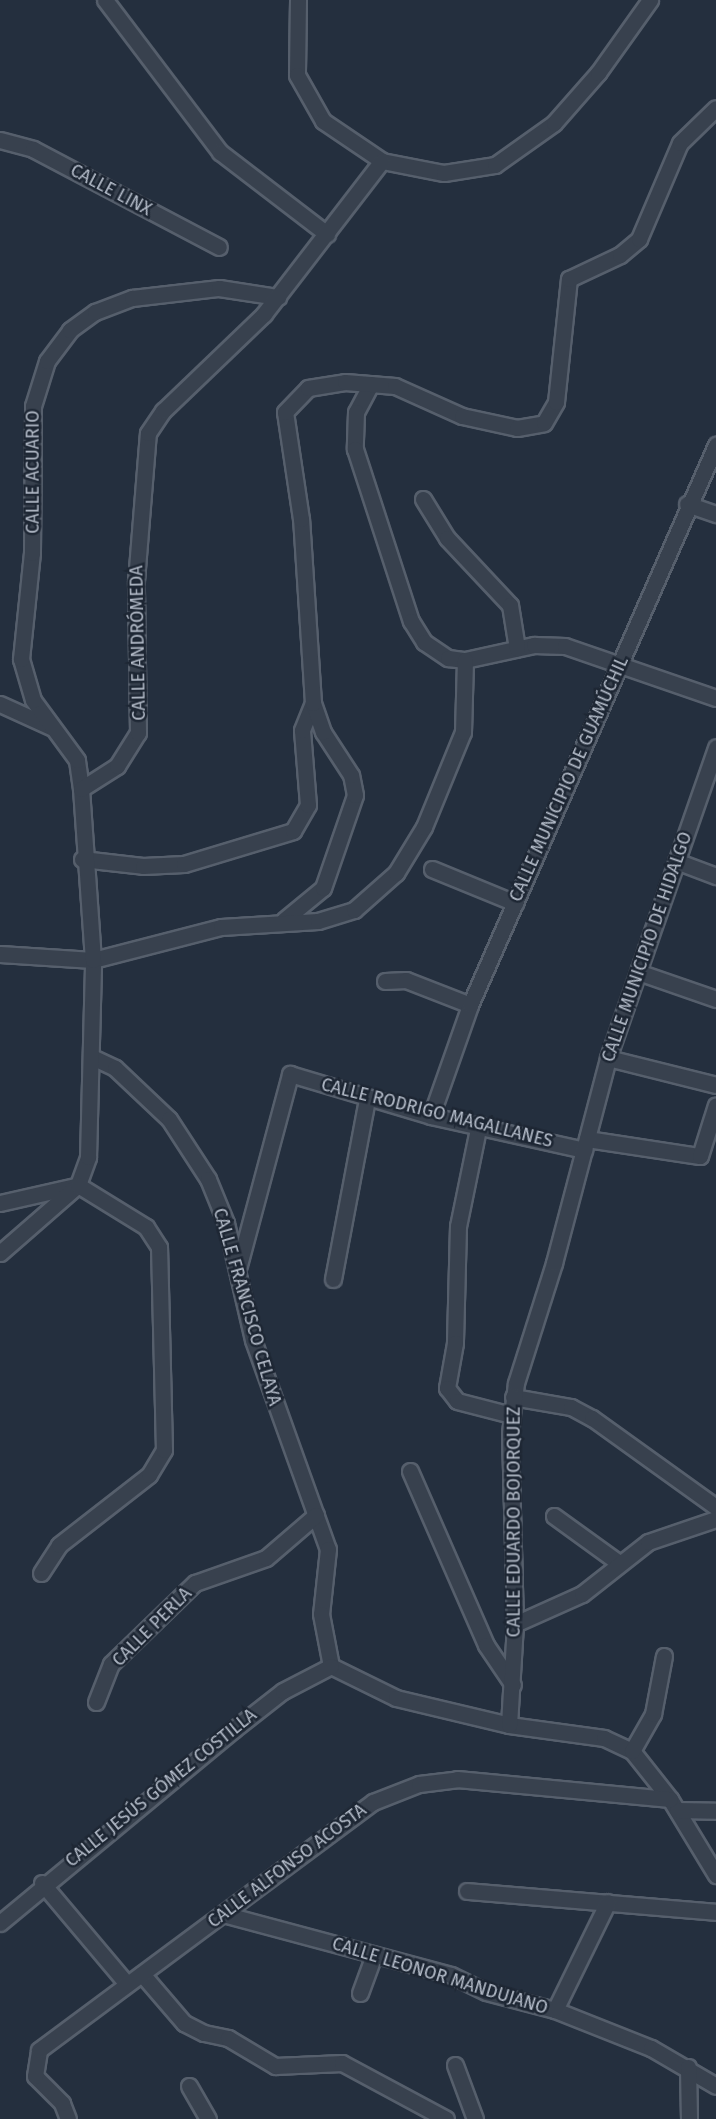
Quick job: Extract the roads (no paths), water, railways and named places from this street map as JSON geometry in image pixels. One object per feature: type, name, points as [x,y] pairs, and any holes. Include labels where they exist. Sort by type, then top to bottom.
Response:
[{"type":"street","points":[[105,0],[220,152],[327,234]]},
{"type":"street","points":[[298,0],[296,59],[303,94],[341,136],[381,161],[444,173],[495,165],[576,101],[650,0]]},
{"type":"street","points":[[284,920],[323,888],[355,805],[351,775],[313,704],[302,519],[284,416],[298,395],[317,385],[371,384],[395,386],[462,416],[517,428],[544,423],[556,402],[569,279],[620,255],[639,239],[680,143],[716,108]]},
{"type":"street","name":"CALLE LINX","points":[[0,140],[33,149],[219,247]]},
{"type":"street","name":"CALLE ANDRÓMEDA","points":[[81,789],[117,766],[138,733],[136,581],[148,434],[163,411],[278,297],[381,161]]},
{"type":"street","name":"CALLE ACUARIO","points":[[81,789],[77,760],[33,700],[21,658],[32,553],[33,406],[47,360],[70,330],[95,312],[132,298],[219,288],[278,297]]},
{"type":"street","points":[[371,384],[356,412],[355,450],[411,621],[436,652],[465,660],[516,648],[565,646],[716,698]]},
{"type":"street","name":"CALLE MUNICIPIO DE GUAMÚCHIL","points":[[431,1116],[471,1005],[687,504],[716,445]]},
{"type":"street","points":[[423,499],[447,538],[510,605],[516,648]]},
{"type":"street","points":[[687,504],[716,514]]},
{"type":"street","points":[[0,954],[93,960],[221,927],[284,920],[318,921],[349,913],[396,873],[411,853],[463,732],[465,660]]},
{"type":"street","points":[[0,704],[53,728]]},
{"type":"street","points":[[82,859],[143,866],[184,864],[294,831],[308,805],[302,730],[313,704]]},
{"type":"street","name":"CALLE MUNICIPIO DE HIDALGO","points":[[586,1144],[608,1058],[715,751]]},
{"type":"street","points":[[0,1253],[78,1185],[90,1146],[94,1058],[93,960],[82,859],[81,789]]},
{"type":"street","points":[[676,861],[716,876]]},
{"type":"street","points":[[432,869],[515,903]]},
{"type":"street","points":[[638,972],[716,999]]},
{"type":"street","points":[[385,981],[406,980],[471,1005]]},
{"type":"street","name":"CALLE FRANCISCO CELAYA","points":[[94,1058],[143,1093],[190,1149],[226,1223],[239,1266],[253,1340],[316,1515],[329,1558],[321,1614],[331,1666]]},
{"type":"street","points":[[608,1058],[716,1085]]},
{"type":"street","name":"CALLE RODRIGO MAGALLANES","points":[[239,1266],[290,1074],[367,1099],[431,1116],[586,1144],[700,1156],[716,1106]]},
{"type":"street","points":[[333,1279],[367,1099]]},
{"type":"street","points":[[479,1124],[458,1226],[448,1393],[457,1401],[511,1415]]},
{"type":"street","name":"CALLE EDUARDO BOJORQUEZ","points":[[509,1725],[515,1624],[511,1415],[513,1397],[586,1144]]},
{"type":"street","points":[[0,1203],[78,1185],[146,1227],[159,1247],[164,1450],[149,1474],[59,1545],[41,1573]]},
{"type":"street","points":[[513,1397],[553,1402],[592,1418],[716,1507]]},
{"type":"street","points":[[410,1471],[482,1636],[513,1685]]},
{"type":"street","name":"CALLE PERLA","points":[[96,1701],[111,1664],[195,1584],[266,1558],[316,1515]]},
{"type":"street","points":[[554,1516],[619,1563]]},
{"type":"street","points":[[515,1624],[582,1594],[648,1542],[716,1519]]},
{"type":"street","points":[[632,1751],[658,1698],[664,1656]]},
{"type":"street","points":[[331,1666],[396,1698],[509,1725],[604,1738],[632,1751],[674,1805],[716,1875]]},
{"type":"street","name":"CALLE JESÚS GÓMEZ COSTILLA","points":[[0,1923],[42,1883],[283,1692],[331,1666]]},
{"type":"street","name":"CALLE ALFONSO ACOSTA","points":[[68,2119],[62,2103],[35,2076],[35,2057],[127,1984],[363,1808],[419,1784],[485,1779],[716,1811]]},
{"type":"street","points":[[42,1883],[127,1984]]},
{"type":"street","points":[[467,1891],[716,1912]]},
{"type":"street","points":[[555,2010],[608,1902]]},
{"type":"street","name":"CALLE LEONOR MANDUJANO","points":[[223,1914],[450,1975],[486,1992],[555,2010],[688,2067],[716,2086]]},
{"type":"street","points":[[360,1993],[374,1955]]},
{"type":"street","points":[[142,1974],[184,2023],[204,2033],[228,2038],[276,2066],[342,2063],[446,2119]]},
{"type":"street","points":[[455,2065],[475,2119]]},
{"type":"street","points":[[688,2067],[689,2119]]},
{"type":"street","points":[[189,2086],[208,2119]]}]
